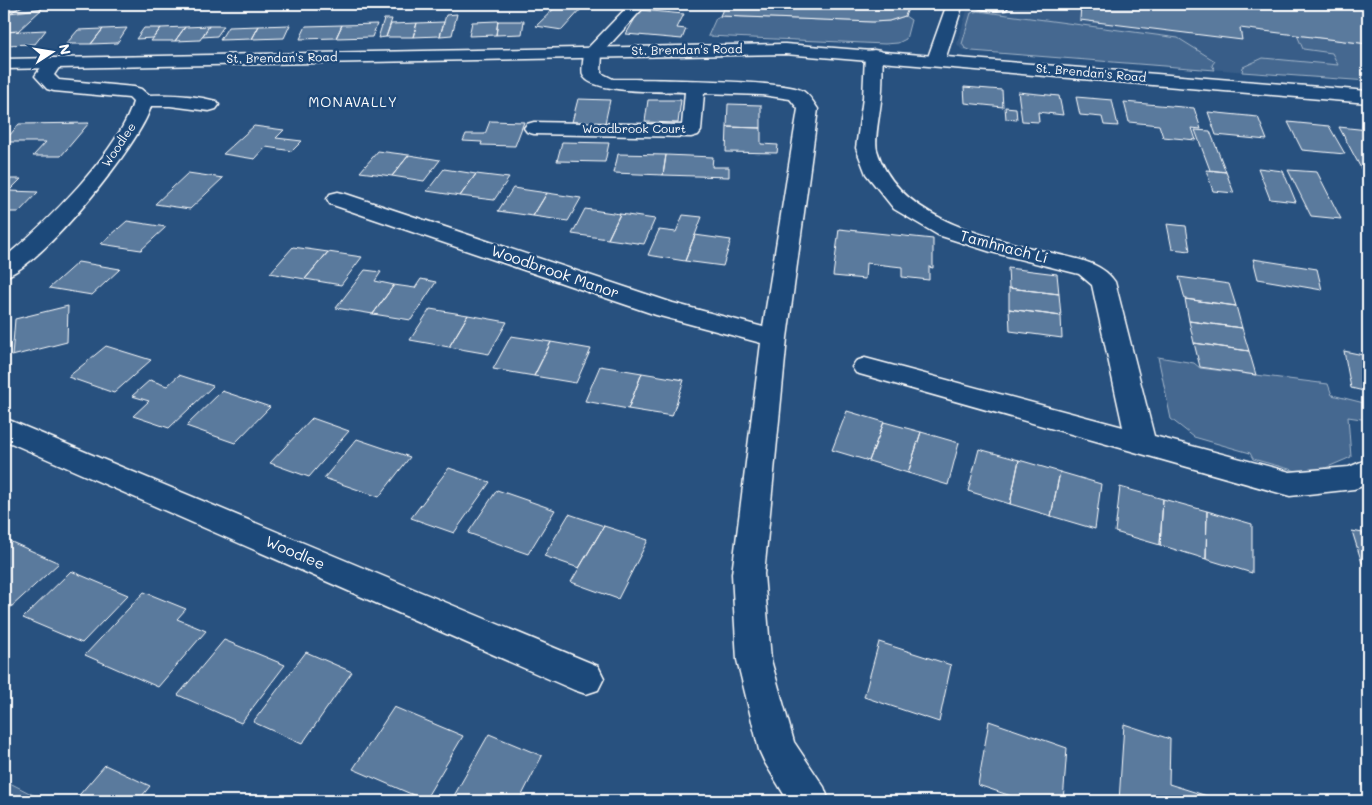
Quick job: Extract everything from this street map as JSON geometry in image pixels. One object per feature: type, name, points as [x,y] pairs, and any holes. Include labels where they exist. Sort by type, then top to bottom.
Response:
[{"type":"street","points":[[639,4],[593,52],[592,75],[609,84],[762,89],[796,94],[808,109],[774,338],[748,574],[754,660],[778,750],[810,801]]},
{"type":"street","points":[[936,60],[955,4]]},
{"type":"street","name":"St. Brendan's Road","points":[[4,64],[785,49],[1368,97]]},
{"type":"street","name":"Tamhnach Lí","points":[[874,55],[866,148],[877,174],[902,204],[946,230],[999,247],[1087,269],[1103,282],[1141,442]]},
{"type":"street","points":[[53,63],[44,76],[54,85],[134,93],[143,100],[170,100],[209,105]]},
{"type":"street","name":"Woodbrook Court","points":[[534,128],[691,131],[695,87]]},
{"type":"street","name":"Woodlee","points":[[4,270],[31,248],[87,190],[127,136],[141,112],[143,100]]},
{"type":"street","name":"Woodbrook Manor","points":[[338,199],[664,309],[774,338]]},
{"type":"street","points":[[865,367],[1290,484],[1354,478],[1368,470]]},
{"type":"street","name":"Woodlee","points":[[4,428],[586,678]]},
{"type":"lane","points":[[979,4],[1002,6],[1003,4]]},
{"type":"shaded area","points":[[969,4],[1368,4],[1368,81],[962,50],[957,44]]},
{"type":"shaded area","points":[[978,11],[1178,38],[1215,61],[1212,65],[1215,70],[972,51],[965,48],[962,44],[971,13]]},
{"type":"shaded area","points":[[720,16],[873,22],[889,21],[905,16],[911,20],[906,39],[898,43],[885,44],[708,36],[716,18]]},
{"type":"shaded area","points":[[1297,35],[1368,44],[1368,81],[1242,72],[1243,67],[1263,58],[1338,65],[1332,53],[1303,49]]},
{"type":"shaded area","points":[[1158,357],[1194,363],[1200,368],[1328,384],[1332,395],[1368,404],[1368,420],[1348,417],[1351,457],[1321,470],[1300,472],[1253,459],[1250,453],[1194,437],[1171,419]]},
{"type":"shaded area","points":[[4,780],[45,801],[4,801]]},
{"type":"building","points":[[10,4],[26,4],[10,13],[4,12],[4,7]]},
{"type":"building","points":[[559,4],[583,7],[562,30],[536,26]]},
{"type":"building","points":[[725,4],[910,4],[905,16],[889,21],[873,22],[720,16]]},
{"type":"building","points":[[1081,4],[1368,4],[1368,44],[1240,28],[1242,40],[1080,20]]},
{"type":"building","points":[[43,8],[18,31],[4,32],[4,12],[10,13]]},
{"type":"building","points":[[640,10],[684,14],[677,28],[686,29],[682,39],[626,34]]},
{"type":"building","points":[[457,14],[452,35],[440,36],[446,15]]},
{"type":"building","points":[[384,19],[392,19],[386,37],[378,38]]},
{"type":"building","points":[[498,21],[524,21],[522,34],[496,35]]},
{"type":"building","points":[[498,21],[496,35],[469,36],[472,22]]},
{"type":"building","points":[[444,22],[440,36],[413,37],[417,23]]},
{"type":"building","points":[[417,23],[413,37],[386,37],[391,24]]},
{"type":"building","points":[[377,24],[372,37],[336,38],[342,25]]},
{"type":"building","points":[[290,25],[284,38],[252,39],[259,26]]},
{"type":"building","points":[[342,25],[336,38],[300,39],[306,26]]},
{"type":"building","points":[[209,26],[224,26],[217,36],[202,37]]},
{"type":"building","points":[[209,26],[200,40],[175,41],[185,27]]},
{"type":"building","points":[[259,26],[252,39],[220,40],[228,27]]},
{"type":"building","points":[[185,27],[175,41],[151,41],[161,28]]},
{"type":"building","points":[[127,28],[117,43],[91,44],[103,29]]},
{"type":"building","points":[[144,28],[161,28],[153,38],[136,39]]},
{"type":"building","points":[[103,29],[91,44],[66,44],[78,30]]},
{"type":"building","points":[[46,30],[35,44],[4,45],[4,32]]},
{"type":"building","points":[[964,87],[1002,90],[1003,107],[965,103]]},
{"type":"building","points":[[1018,92],[1059,96],[1063,115],[1038,112],[1039,122],[1022,121]]},
{"type":"building","points":[[1076,97],[1112,100],[1118,126],[1104,125],[1102,117],[1080,115]]},
{"type":"building","points":[[578,99],[610,100],[605,123],[572,122]]},
{"type":"building","points":[[648,100],[681,100],[678,123],[645,122]]},
{"type":"building","points":[[1124,102],[1194,108],[1201,129],[1192,128],[1196,140],[1163,137],[1159,125],[1129,122]]},
{"type":"building","points":[[728,104],[761,105],[761,128],[727,127]]},
{"type":"building","points":[[1005,107],[1016,108],[1017,120],[1006,119]]},
{"type":"building","points":[[1208,112],[1258,117],[1267,140],[1216,135]]},
{"type":"building","points":[[490,121],[524,122],[515,146],[481,145],[482,142],[463,141],[466,134],[485,134]]},
{"type":"building","points":[[1288,122],[1329,126],[1345,154],[1302,150]]},
{"type":"building","points":[[89,123],[61,156],[33,156],[46,142],[4,142],[19,124]]},
{"type":"building","points":[[254,126],[284,130],[276,138],[302,141],[292,151],[266,147],[255,159],[223,154]]},
{"type":"building","points":[[727,127],[761,128],[761,144],[778,145],[777,153],[726,152]]},
{"type":"building","points":[[1339,127],[1368,130],[1368,175],[1364,174]]},
{"type":"building","points":[[1195,130],[1210,131],[1226,172],[1210,170]]},
{"type":"building","points":[[562,142],[609,143],[605,162],[557,161]]},
{"type":"building","points":[[378,151],[409,155],[392,176],[360,172]]},
{"type":"building","points":[[618,154],[666,155],[663,175],[614,173]]},
{"type":"building","points":[[409,155],[440,160],[424,181],[392,176]]},
{"type":"building","points":[[666,155],[713,157],[712,167],[729,167],[729,177],[663,175]]},
{"type":"building","points":[[1258,168],[1283,171],[1296,202],[1270,199]]},
{"type":"building","points":[[444,169],[476,174],[460,196],[427,191]]},
{"type":"building","points":[[1206,170],[1226,172],[1234,193],[1213,191]]},
{"type":"building","points":[[1288,170],[1317,172],[1341,219],[1311,216]]},
{"type":"building","points":[[188,173],[223,178],[190,209],[155,204]]},
{"type":"building","points":[[476,174],[509,178],[494,200],[460,196]]},
{"type":"building","points":[[4,179],[21,179],[9,191],[38,192],[19,212],[4,212]]},
{"type":"building","points":[[513,188],[547,193],[533,216],[498,211]]},
{"type":"building","points":[[547,193],[581,198],[568,221],[533,216]]},
{"type":"building","points":[[585,209],[620,214],[608,239],[572,234]]},
{"type":"building","points":[[620,214],[655,219],[644,244],[608,239]]},
{"type":"building","points":[[683,215],[702,217],[685,261],[648,255],[659,230],[676,232]]},
{"type":"building","points":[[127,221],[166,227],[141,250],[101,244]]},
{"type":"building","points":[[1167,224],[1186,226],[1190,251],[1172,249]]},
{"type":"building","points":[[839,229],[933,239],[933,268],[929,267],[929,280],[902,277],[902,267],[866,263],[865,279],[833,276]]},
{"type":"building","points":[[695,235],[731,240],[723,266],[685,261]]},
{"type":"building","points":[[293,247],[328,252],[305,279],[270,273]]},
{"type":"building","points":[[328,252],[362,257],[341,285],[305,279]]},
{"type":"building","points":[[1253,259],[1317,269],[1322,290],[1258,279]]},
{"type":"building","points":[[78,262],[120,269],[92,295],[49,288]]},
{"type":"building","points":[[1008,268],[1057,274],[1059,294],[1009,288]]},
{"type":"building","points":[[365,270],[381,272],[375,281],[394,285],[373,314],[336,308]]},
{"type":"building","points":[[1179,277],[1229,284],[1236,306],[1185,299]]},
{"type":"building","points":[[421,279],[436,282],[411,320],[373,314],[394,285],[415,288]]},
{"type":"building","points":[[1009,288],[1059,294],[1061,316],[1009,309]]},
{"type":"building","points":[[1185,299],[1236,306],[1242,328],[1189,321]]},
{"type":"building","points":[[68,306],[67,342],[12,356],[15,319]]},
{"type":"building","points":[[430,309],[468,315],[449,347],[410,340]]},
{"type":"building","points":[[1009,309],[1061,316],[1062,338],[1010,331]]},
{"type":"building","points":[[468,315],[507,322],[489,354],[449,347]]},
{"type":"building","points":[[1189,321],[1242,328],[1249,351],[1194,343]]},
{"type":"building","points":[[511,336],[551,342],[534,376],[493,369]]},
{"type":"building","points":[[551,342],[591,349],[576,383],[534,376]]},
{"type":"building","points":[[1194,343],[1249,351],[1256,375],[1200,367]]},
{"type":"building","points":[[106,346],[151,360],[114,393],[68,377]]},
{"type":"building","points":[[1344,351],[1368,356],[1368,392],[1351,388]]},
{"type":"building","points":[[600,366],[642,373],[628,409],[585,401]]},
{"type":"building","points":[[642,373],[684,380],[672,416],[628,409]]},
{"type":"building","points":[[179,375],[213,386],[169,428],[133,416],[149,401],[132,396],[150,380],[167,386]]},
{"type":"building","points":[[222,391],[270,407],[235,443],[186,426]]},
{"type":"building","points":[[847,411],[884,422],[869,461],[832,450]]},
{"type":"building","points":[[312,418],[349,431],[309,477],[270,463]]},
{"type":"building","points":[[884,422],[921,432],[908,473],[869,461]]},
{"type":"building","points":[[921,432],[959,443],[948,485],[908,473]]},
{"type":"building","points":[[357,439],[410,457],[379,497],[324,478]]},
{"type":"building","points":[[979,449],[1019,460],[1010,504],[968,491]]},
{"type":"building","points":[[1019,460],[1060,472],[1051,516],[1010,504]]},
{"type":"building","points":[[449,468],[490,482],[454,533],[411,518]]},
{"type":"building","points":[[1060,472],[1101,484],[1095,529],[1051,516]]},
{"type":"building","points":[[1120,487],[1163,499],[1160,545],[1115,532]]},
{"type":"building","points":[[497,490],[555,510],[528,554],[468,533]]},
{"type":"building","points":[[1163,499],[1207,511],[1206,559],[1160,545]]},
{"type":"building","points":[[1207,511],[1252,524],[1252,573],[1206,559]]},
{"type":"building","points":[[569,514],[604,526],[579,568],[544,556]]},
{"type":"building","points":[[604,526],[648,540],[618,599],[571,582]]},
{"type":"building","points":[[1352,531],[1368,534],[1368,564],[1362,563]]},
{"type":"building","points":[[7,540],[59,563],[10,608],[4,605],[4,543]]},
{"type":"building","points":[[71,571],[128,595],[82,643],[23,618]]},
{"type":"building","points":[[144,592],[186,609],[177,619],[206,631],[158,687],[85,655]]},
{"type":"building","points":[[224,640],[285,665],[241,723],[178,695]]},
{"type":"building","points":[[879,642],[951,665],[939,722],[864,697]]},
{"type":"building","points":[[306,652],[352,672],[302,744],[253,722]]},
{"type":"building","points":[[394,707],[463,736],[425,800],[353,769]]},
{"type":"building","points":[[989,721],[1067,748],[1063,801],[1026,801],[978,785]]},
{"type":"building","points":[[1124,724],[1170,739],[1169,784],[1207,796],[1207,801],[1119,801]]},
{"type":"building","points":[[489,734],[542,756],[519,801],[451,801]]},
{"type":"building","points":[[105,765],[150,786],[138,801],[74,801]]},
{"type":"district","name":"MONAVALLY","points":[[353,102]]}]
